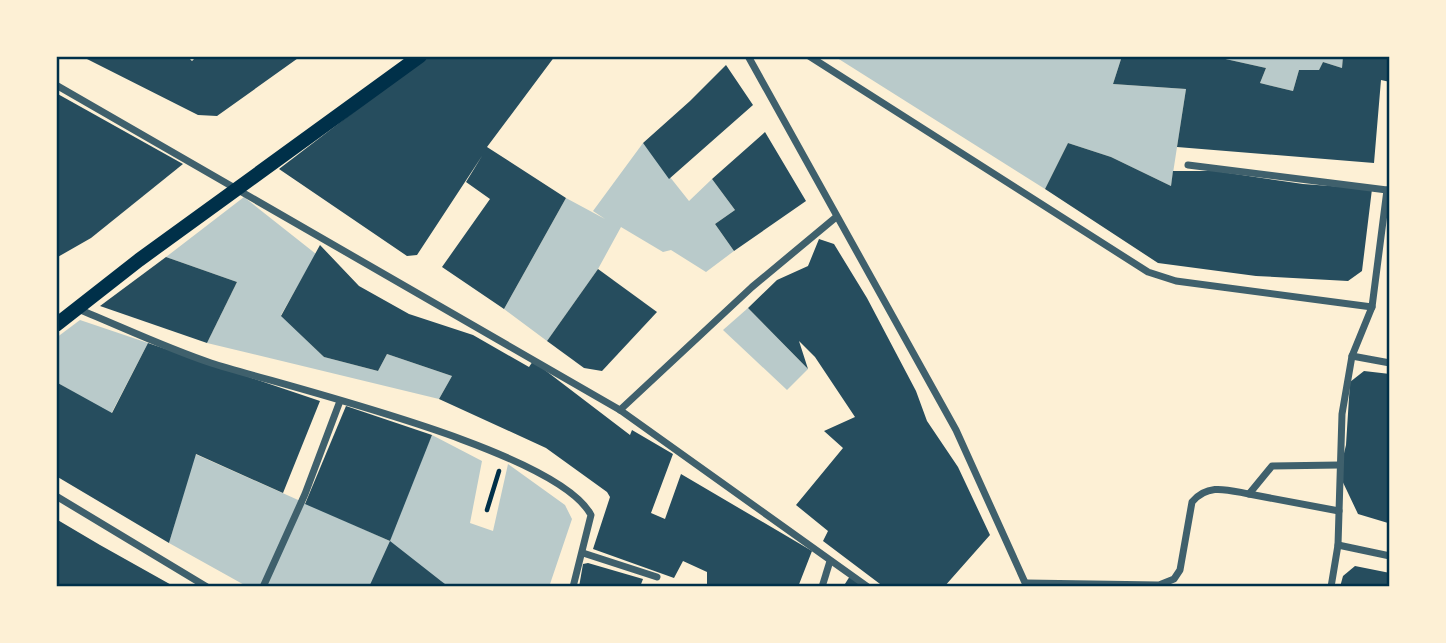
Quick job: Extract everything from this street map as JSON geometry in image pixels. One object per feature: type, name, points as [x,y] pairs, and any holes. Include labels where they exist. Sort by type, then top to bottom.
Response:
[{"type":"main road","points":[[56,325],[139,260],[420,56]]},
{"type":"street","points":[[748,56],[835,218],[956,430],[1026,585],[1159,585],[1174,579],[1180,570],[1192,502],[1199,494],[1212,488],[1339,511]]},
{"type":"street","points":[[810,56],[1148,272],[1176,281],[1372,307]]},
{"type":"street","points":[[56,85],[122,126],[239,188],[620,410],[868,587]]},
{"type":"street","points":[[1188,165],[1388,190],[1372,307],[1352,356],[1342,414],[1338,545],[1331,587]]},
{"type":"street","points":[[620,410],[743,295],[835,218]]},
{"type":"street","points":[[78,309],[210,362],[481,446],[504,457],[582,501],[591,515],[573,587]]},
{"type":"street","points":[[1352,356],[1390,363]]},
{"type":"street","points":[[263,587],[305,495],[340,401]]},
{"type":"street","points":[[1249,494],[1272,466],[1339,465]]},
{"type":"street","points":[[56,496],[207,587]]},
{"type":"street","points":[[1338,545],[1390,556]]},
{"type":"street","points":[[583,553],[657,576]]},
{"type":"street","points":[[822,587],[831,561]]},
{"type":"path","points":[[487,510],[504,457]]},
{"type":"shaded area","points":[[834,56],[1122,56],[1113,84],[1186,89],[1171,186],[1111,157],[1068,143],[1045,189]]},
{"type":"shaded area","points":[[1212,56],[1343,56],[1342,68],[1323,62],[1319,70],[1299,70],[1293,91],[1260,83],[1266,68]]},
{"type":"shaded area","points":[[643,143],[689,201],[712,179],[735,210],[715,224],[734,251],[706,272],[671,250],[663,252],[621,227],[598,269],[547,341],[504,309],[566,198],[605,219],[593,211]]},
{"type":"shaded area","points":[[244,197],[316,254],[281,315],[324,357],[378,371],[387,354],[452,376],[439,399],[207,343],[237,282],[166,257]]},
{"type":"shaded area","points":[[748,308],[808,369],[787,390],[723,330]]},
{"type":"shaded area","points":[[80,320],[148,343],[111,414],[56,382],[56,338]]},
{"type":"shaded area","points":[[432,435],[482,461],[470,523],[493,531],[508,464],[565,505],[572,519],[549,587],[248,587],[169,543],[195,454],[390,541],[401,500]]},
{"type":"building","points":[[81,56],[187,56],[192,61],[197,56],[301,56],[217,116],[198,115]]},
{"type":"building","points":[[427,56],[555,56],[487,147],[566,198],[504,309],[442,267],[490,199],[466,182],[482,156],[417,255],[407,256],[279,169]]},
{"type":"building","points":[[1122,56],[1212,56],[1266,68],[1260,83],[1293,91],[1299,70],[1319,70],[1323,62],[1342,68],[1343,56],[1390,56],[1390,82],[1381,80],[1374,163],[1177,147],[1186,89],[1113,84]]},
{"type":"building","points":[[726,65],[753,105],[669,179],[643,143]]},
{"type":"building","points":[[56,93],[183,164],[91,238],[56,258]]},
{"type":"building","points":[[765,132],[806,201],[734,251],[715,224],[735,210],[712,179]]},
{"type":"building","points":[[1068,143],[1111,157],[1171,186],[1173,171],[1215,171],[1303,184],[1372,189],[1362,271],[1348,281],[1256,276],[1158,263],[1045,189]]},
{"type":"building","points":[[819,239],[834,244],[867,298],[916,391],[927,421],[958,467],[990,535],[944,587],[884,587],[823,541],[828,531],[796,505],[843,448],[824,431],[855,417],[815,357],[799,341],[808,369],[748,308],[777,280],[808,266]]},
{"type":"building","points":[[320,245],[359,286],[409,314],[473,335],[529,367],[533,361],[630,435],[632,430],[673,454],[651,513],[665,519],[681,474],[812,551],[798,587],[707,587],[707,572],[683,561],[674,578],[593,549],[610,497],[607,492],[546,448],[439,399],[452,376],[387,354],[378,371],[324,357],[281,316]]},
{"type":"building","points":[[166,257],[237,282],[207,343],[100,306]]},
{"type":"building","points":[[598,269],[657,312],[602,371],[584,368],[547,341]]},
{"type":"building","points":[[148,343],[320,401],[283,493],[196,454],[169,543],[56,476],[56,382],[112,413]]},
{"type":"building","points":[[1364,371],[1390,374],[1388,523],[1358,514],[1339,474],[1346,445],[1350,382]]},
{"type":"building","points":[[346,406],[432,435],[390,541],[305,504]]},
{"type":"building","points":[[56,519],[100,545],[175,587],[56,587]]},
{"type":"building","points":[[390,541],[441,581],[449,587],[369,587]]},
{"type":"building","points":[[588,563],[643,579],[640,587],[579,587],[583,564]]},
{"type":"building","points":[[1355,566],[1390,573],[1390,587],[1340,587],[1343,576]]},
{"type":"building","points":[[850,576],[863,587],[843,587]]}]
